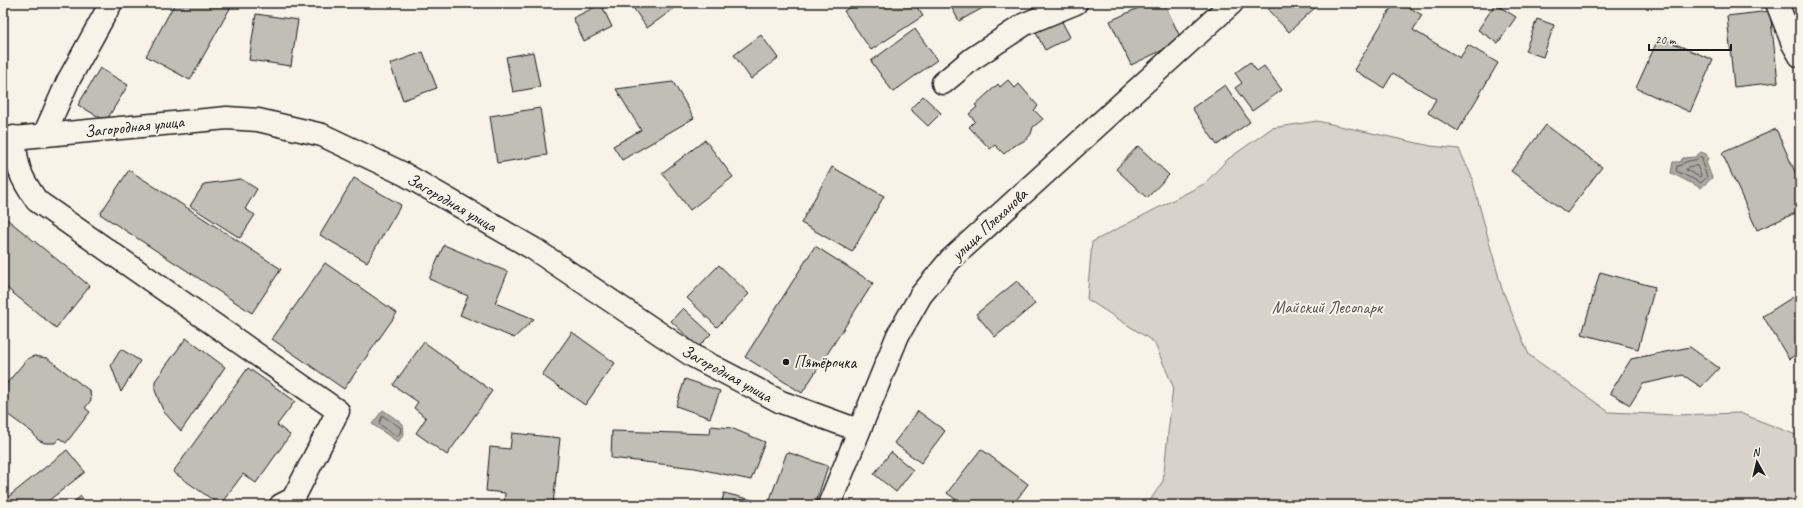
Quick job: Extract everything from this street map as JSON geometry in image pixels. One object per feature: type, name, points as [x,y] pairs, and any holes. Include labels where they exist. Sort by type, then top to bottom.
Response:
[{"type":"street","points":[[44,135],[68,81],[111,3]]},
{"type":"street","points":[[943,83],[972,59],[1026,24],[1076,3]]},
{"type":"street","name":"улица Плеханова","points":[[829,505],[858,430],[898,335],[921,295],[950,260],[1232,3]]},
{"type":"street","points":[[1778,3],[1793,44],[1800,56]]},
{"type":"street","name":"Загородная улица","points":[[8,138],[227,118],[258,120],[322,135],[404,174],[534,249],[693,356],[781,402],[858,430]]},
{"type":"street","points":[[8,138],[23,182],[37,201],[338,411],[293,499],[282,505]]},
{"type":"green space","name":"Майский Лесопарк","points":[[1317,121],[1431,146],[1459,149],[1471,175],[1502,289],[1529,355],[1609,412],[1675,415],[1740,413],[1796,435],[1800,438],[1800,505],[1147,505],[1163,481],[1173,386],[1154,342],[1087,299],[1092,242],[1204,184],[1228,159],[1272,128]]},
{"type":"water","points":[[1701,152],[1706,154],[1708,158],[1706,162],[1712,178],[1701,188],[1671,173],[1673,162],[1680,162],[1683,158],[1695,157]]},
{"type":"water","points":[[383,410],[403,424],[404,434],[398,442],[372,424]]},
{"type":"building","points":[[175,3],[233,3],[190,80],[146,56]]},
{"type":"building","points":[[630,3],[682,3],[647,28]]},
{"type":"building","points":[[856,3],[914,3],[923,16],[871,50],[844,11]]},
{"type":"building","points":[[949,3],[992,3],[959,21]]},
{"type":"building","points":[[1149,3],[1164,3],[1182,41],[1131,65],[1110,21]]},
{"type":"building","points":[[1275,3],[1320,3],[1289,32],[1268,10]]},
{"type":"building","points":[[1394,3],[1402,3],[1422,15],[1413,30],[1460,58],[1468,45],[1498,63],[1458,131],[1428,113],[1436,99],[1393,73],[1384,88],[1354,70]]},
{"type":"building","points":[[601,4],[612,27],[584,41],[573,18]]},
{"type":"building","points":[[1495,4],[1516,17],[1498,43],[1478,30]]},
{"type":"building","points":[[1770,11],[1778,82],[1734,87],[1727,16]]},
{"type":"building","points":[[256,14],[298,20],[291,66],[249,60]]},
{"type":"building","points":[[1060,18],[1070,37],[1045,50],[1035,31]]},
{"type":"building","points":[[1537,19],[1554,25],[1543,57],[1525,51]]},
{"type":"building","points":[[915,29],[937,60],[893,92],[871,61]]},
{"type":"building","points":[[761,35],[778,58],[751,79],[734,55]]},
{"type":"building","points":[[1659,37],[1713,60],[1690,112],[1636,88]]},
{"type":"building","points":[[423,52],[437,88],[403,100],[390,64]]},
{"type":"building","points":[[533,52],[540,87],[513,92],[506,57]]},
{"type":"building","points":[[1250,62],[1257,71],[1264,66],[1282,90],[1252,111],[1235,88],[1242,83],[1235,73]]},
{"type":"building","points":[[100,68],[128,85],[106,121],[78,105]]},
{"type":"building","points":[[1008,80],[1015,88],[1019,84],[1038,106],[1034,110],[1043,119],[1033,127],[1031,134],[1027,139],[1013,146],[1004,154],[995,145],[990,149],[969,127],[975,121],[969,114],[977,107],[975,105],[998,84],[1000,87]]},
{"type":"building","points":[[673,82],[694,118],[622,160],[613,146],[641,130],[616,89]]},
{"type":"building","points":[[1225,85],[1250,122],[1217,145],[1192,108]]},
{"type":"building","points":[[923,96],[941,113],[928,126],[910,109]]},
{"type":"building","points":[[540,108],[547,155],[497,163],[490,116]]},
{"type":"building","points":[[1546,125],[1602,167],[1567,213],[1511,171]]},
{"type":"building","points":[[1776,129],[1800,183],[1800,211],[1757,230],[1722,153]]},
{"type":"building","points":[[705,140],[733,177],[690,210],[662,173]]},
{"type":"building","points":[[1138,146],[1169,175],[1147,198],[1116,169]]},
{"type":"building","points":[[832,167],[884,196],[852,252],[801,223]]},
{"type":"building","points":[[129,170],[281,269],[252,313],[100,214]]},
{"type":"building","points":[[354,178],[401,205],[367,262],[320,235]]},
{"type":"building","points":[[241,179],[257,189],[245,209],[255,215],[240,238],[190,206],[204,184]]},
{"type":"building","points":[[3,216],[90,286],[56,328],[3,285]]},
{"type":"building","points":[[444,245],[508,272],[495,303],[534,319],[514,338],[460,315],[468,296],[429,279]]},
{"type":"building","points":[[815,246],[873,283],[802,393],[745,357]]},
{"type":"building","points":[[325,263],[397,313],[344,389],[272,339]]},
{"type":"building","points":[[719,265],[749,294],[717,327],[687,298]]},
{"type":"building","points":[[1600,272],[1655,287],[1638,349],[1582,334]]},
{"type":"building","points":[[1017,281],[1035,304],[995,337],[976,314]]},
{"type":"building","points":[[1793,297],[1796,301],[1800,299],[1800,352],[1789,359],[1763,316]]},
{"type":"building","points":[[683,308],[711,334],[698,347],[671,321]]},
{"type":"building","points":[[572,332],[615,363],[585,405],[542,375]]},
{"type":"building","points":[[186,338],[225,367],[181,431],[164,412],[155,390],[155,381]]},
{"type":"building","points":[[424,342],[492,391],[447,455],[416,433],[426,418],[414,408],[418,402],[393,385]]},
{"type":"building","points":[[1690,347],[1719,368],[1701,387],[1683,375],[1643,384],[1630,405],[1610,393],[1631,359]]},
{"type":"building","points":[[121,349],[140,361],[121,392],[111,365]]},
{"type":"building","points":[[34,356],[47,358],[90,391],[91,400],[85,408],[90,412],[66,443],[59,438],[55,443],[45,443],[38,440],[33,433],[3,411],[3,388],[27,359]]},
{"type":"building","points":[[248,368],[295,401],[277,425],[290,435],[256,483],[243,474],[220,505],[173,472]]},
{"type":"building","points":[[685,379],[720,391],[710,418],[676,406]]},
{"type":"building","points":[[918,411],[945,431],[921,463],[894,443]]},
{"type":"building","points":[[711,426],[731,428],[765,442],[751,480],[695,468],[611,458],[612,431],[710,434]]},
{"type":"building","points":[[512,433],[560,438],[553,505],[504,505],[505,493],[486,491],[490,447],[510,449]]},
{"type":"building","points":[[981,449],[1028,484],[1013,505],[963,505],[947,493]]},
{"type":"building","points":[[67,450],[85,472],[43,505],[3,505],[3,501]]},
{"type":"building","points":[[787,452],[828,466],[815,505],[778,505],[769,502]]},
{"type":"building","points":[[891,452],[913,470],[896,492],[874,474]]},
{"type":"building","points":[[724,493],[764,503],[763,505],[721,505]]},
{"type":"building","points":[[81,496],[86,505],[70,505]]},
{"type":"place","name":"Пятёрочка","points":[[786,362]]}]
